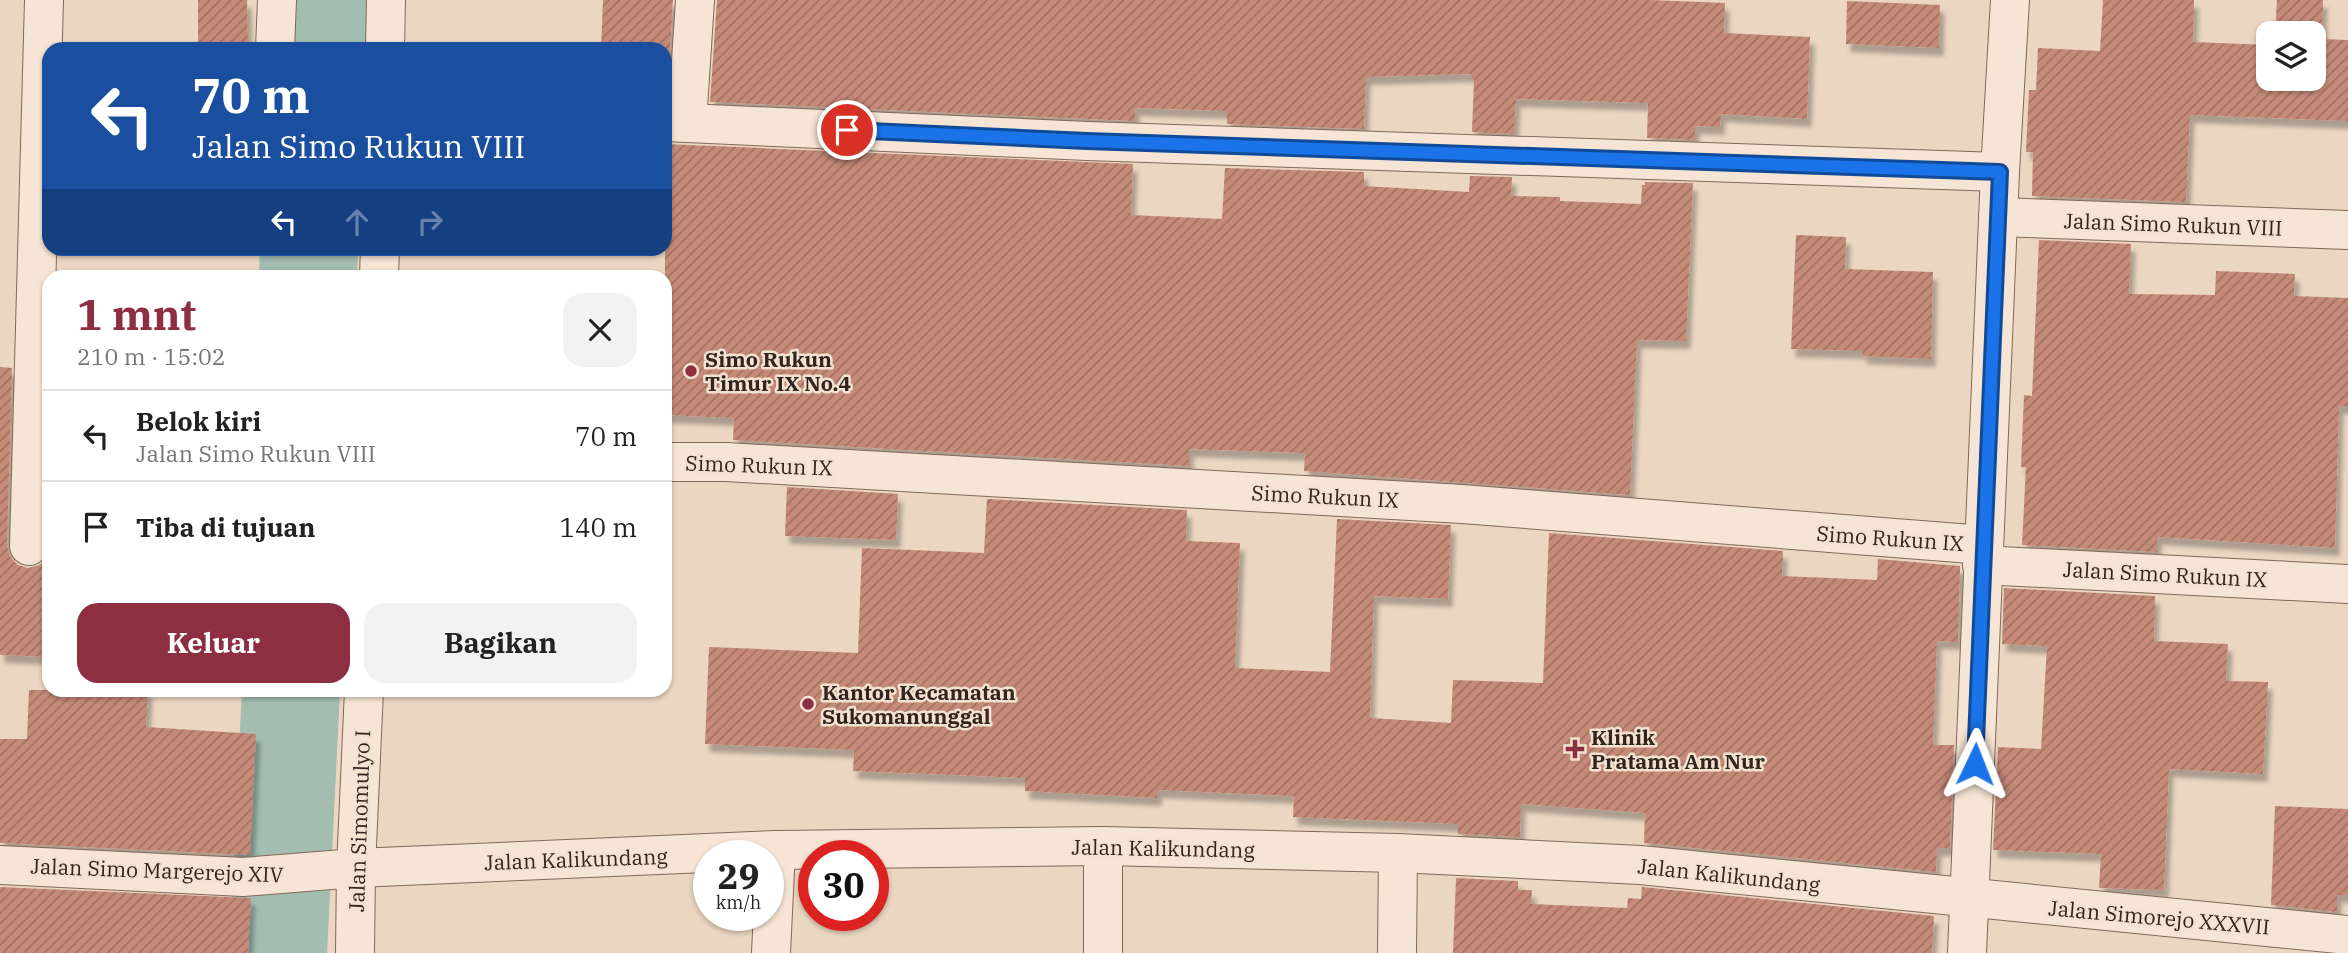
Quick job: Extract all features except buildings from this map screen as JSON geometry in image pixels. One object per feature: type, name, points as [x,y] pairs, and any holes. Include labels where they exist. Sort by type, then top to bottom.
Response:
[{"type":"street","points":[[43,42],[44,0]]},
{"type":"street","points":[[275,42],[277,0]]},
{"type":"street","points":[[385,42],[386,0]]},
{"type":"street","points":[[695,0],[676,122],[1101,141],[2000,172]]},
{"type":"street","points":[[1967,953],[2000,172],[2010,0]]},
{"type":"street","points":[[26,546],[42,61]]},
{"type":"street","name":"Jalan Simo Rukun VIII","points":[[1998,217],[2348,230]]},
{"type":"street","name":"Simo Rukun IX","points":[[672,462],[726,462],[1462,504],[1983,555]]},
{"type":"street","name":"Jalan Simo Rukun IX","points":[[1983,555],[2348,583]]},
{"type":"street","name":"Jalan Simomulyo I","points":[[355,953],[364,697]]},
{"type":"street","points":[[1103,846],[1103,953]]},
{"type":"street","name":"Jalan Kalikundang","points":[[784,850],[1103,846],[1398,853],[1640,865],[1969,899]]},
{"type":"street","points":[[1397,953],[1398,853]]},
{"type":"street","name":"Jalan Kalikundang","points":[[356,868],[693,854]]},
{"type":"street","name":"Jalan Simo Margerejo XIV","points":[[0,865],[262,876],[356,868]]},
{"type":"street","name":"Jalan Simorejo XXXVII","points":[[1969,899],[2348,935]]},
{"type":"street","points":[[771,953],[772,931]]},
{"type":"waterway","points":[[317,42],[319,0]]},
{"type":"waterway","points":[[308,270],[309,256]]},
{"type":"waterway","points":[[278,953],[291,697]]},
{"type":"place","name":"Simo Rukun Timur IX No.4","points":[[691,371]]},
{"type":"place","name":"Kantor Kecamatan Sukomanunggal","points":[[808,704]]},
{"type":"place","name":"Klinik Pratama Am Nur","points":[[1575,749]]},
{"type":"route","points":[[847,130],[1087,141],[2000,172],[1975,764]]}]
